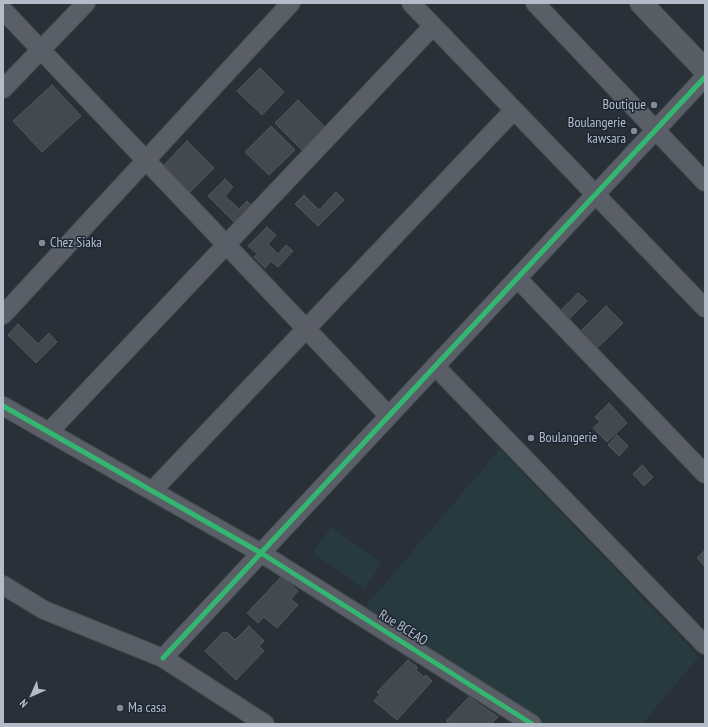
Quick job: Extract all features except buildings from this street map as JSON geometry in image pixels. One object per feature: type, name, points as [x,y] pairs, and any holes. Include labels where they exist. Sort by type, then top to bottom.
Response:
[{"type":"street","points":[[3,89],[86,3]]},
{"type":"street","points":[[3,315],[291,3]]},
{"type":"street","points":[[411,3],[705,308]]},
{"type":"street","points":[[535,3],[705,182]]},
{"type":"street","points":[[641,3],[705,70]]},
{"type":"street","points":[[3,10],[389,416]]},
{"type":"street","points":[[49,432],[433,26]]},
{"type":"street","points":[[163,658],[705,77]]},
{"type":"street","points":[[152,491],[514,110]]},
{"type":"street","points":[[517,278],[705,474]]},
{"type":"street","points":[[435,366],[705,645]]},
{"type":"street","name":"Rue BCEAO","points":[[3,406],[261,553],[532,724]]},
{"type":"street","points":[[3,585],[44,610],[163,658],[265,724]]},
{"type":"green space","points":[[500,449],[699,657],[642,724],[543,724],[364,608]]},
{"type":"green space","points":[[331,527],[382,563],[364,589],[313,553]]},
{"type":"cycle path","points":[[163,658],[705,77]]},
{"type":"cycle path","points":[[3,406],[261,553],[532,724]]},
{"type":"place","name":"Boutique","points":[[654,105]]},
{"type":"place","name":"Boulangerie kawsara","points":[[634,131]]},
{"type":"place","name":"Chez Siaka","points":[[42,243]]},
{"type":"place","name":"Boulangerie","points":[[531,438]]},
{"type":"place","name":"Ma casa","points":[[120,708]]}]
